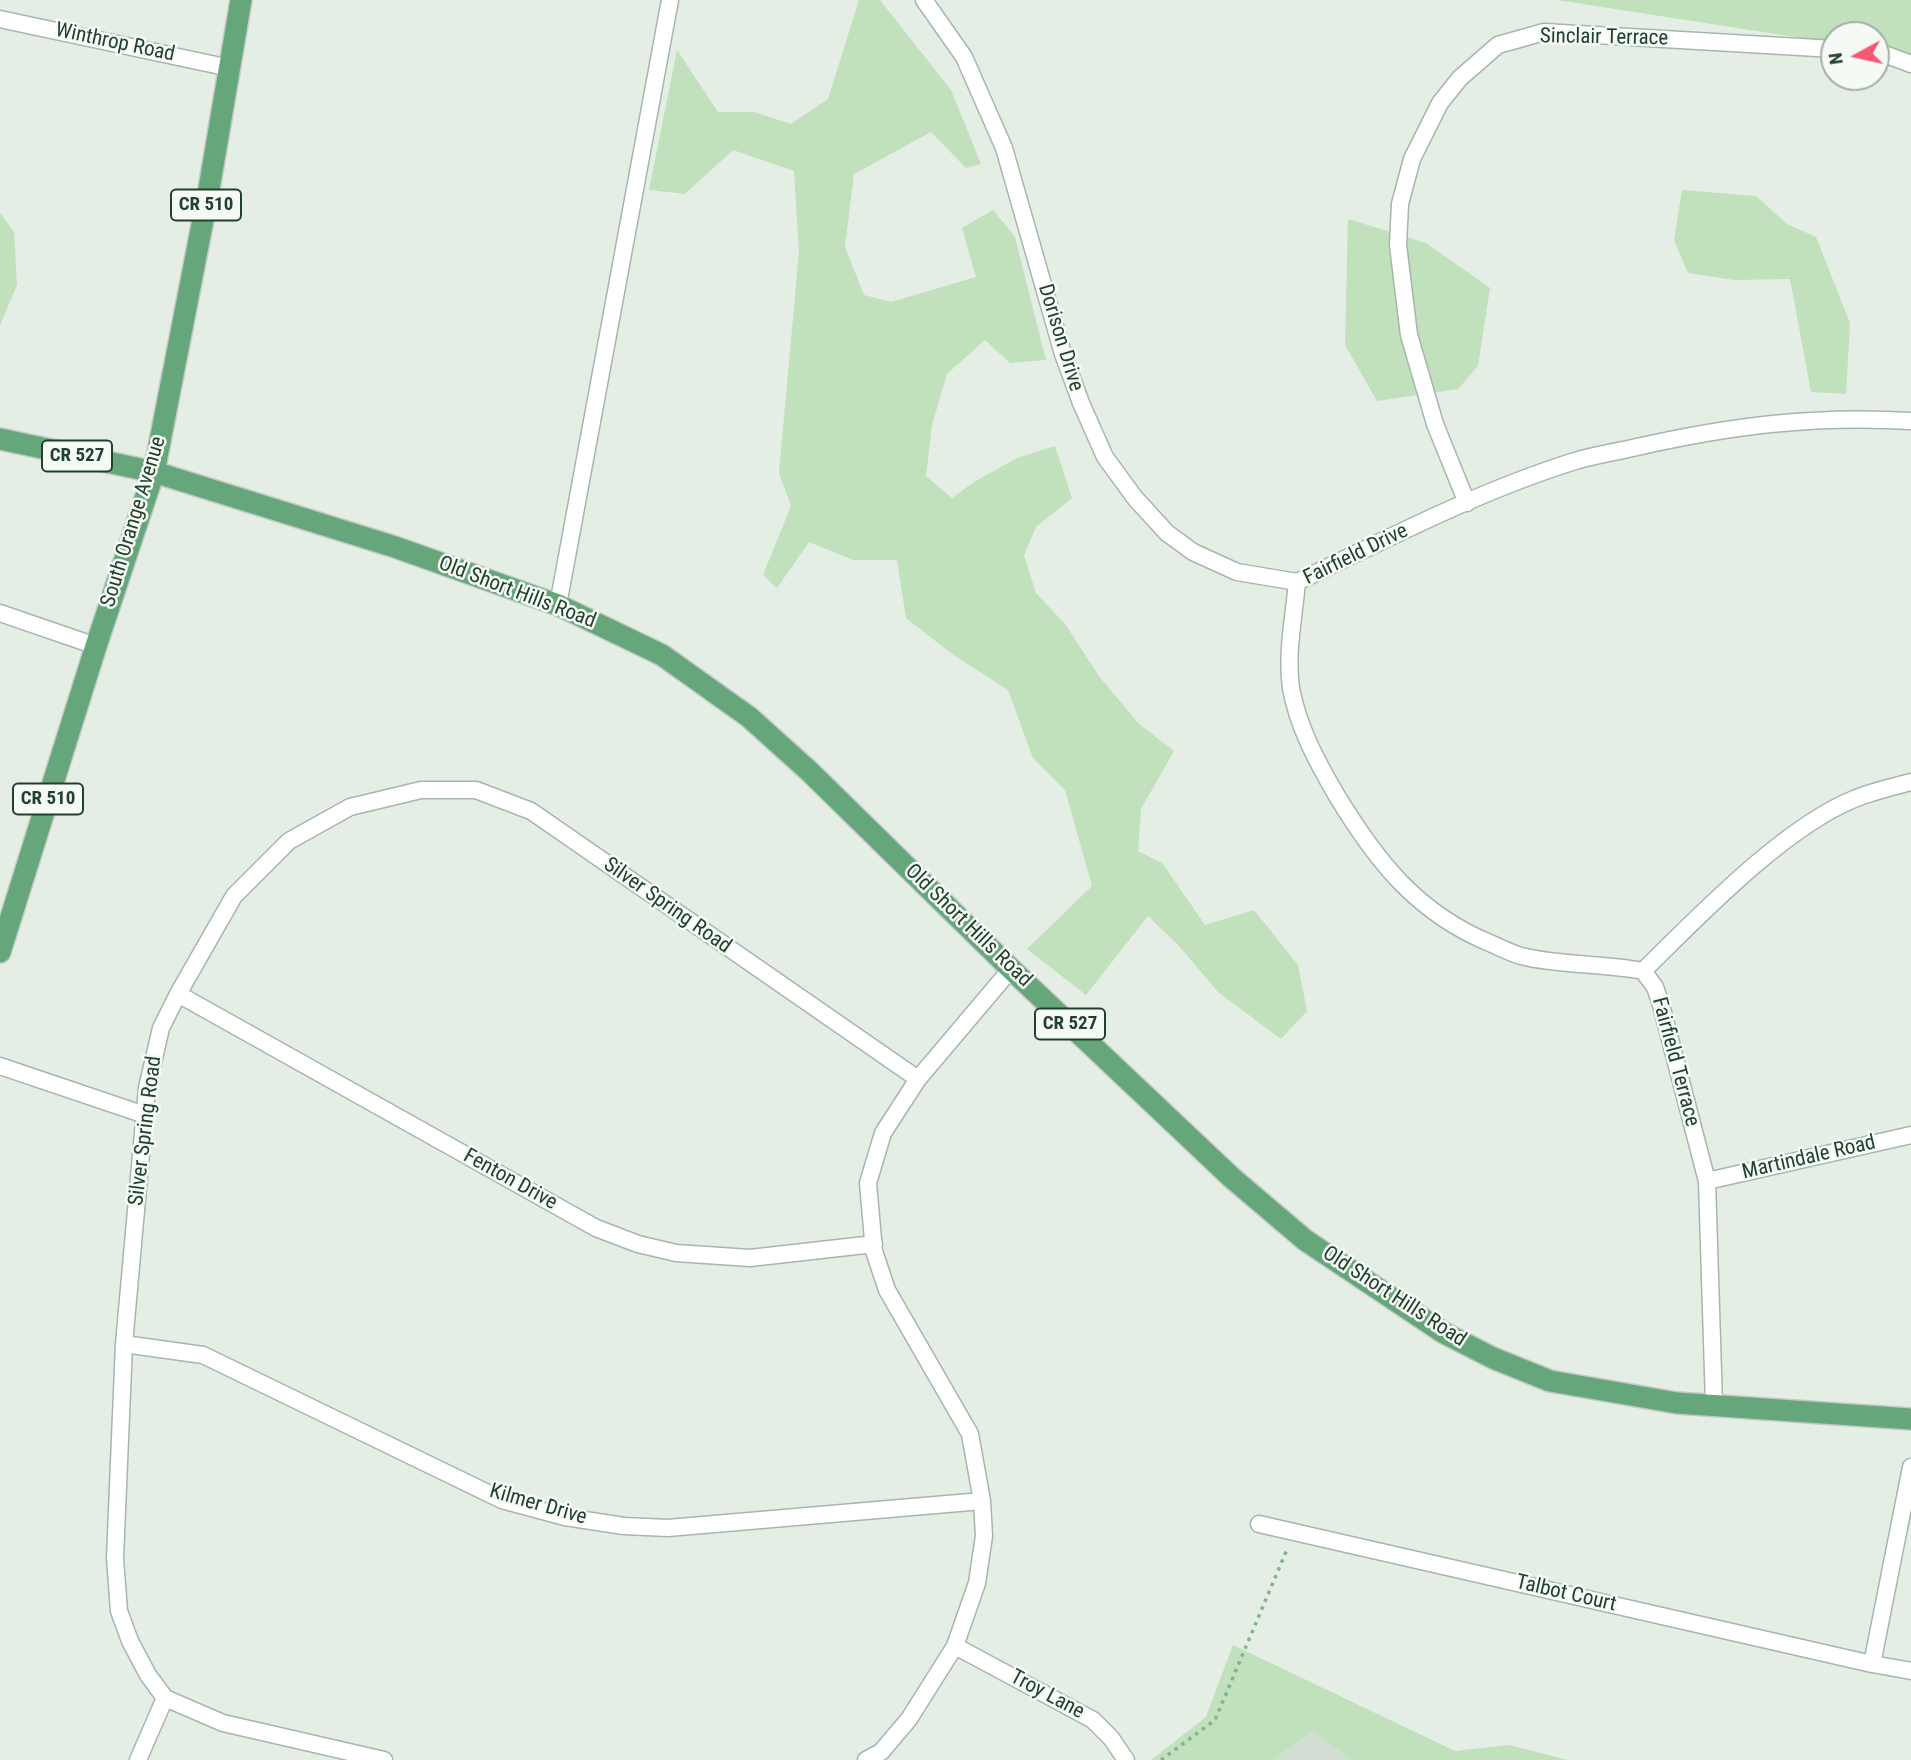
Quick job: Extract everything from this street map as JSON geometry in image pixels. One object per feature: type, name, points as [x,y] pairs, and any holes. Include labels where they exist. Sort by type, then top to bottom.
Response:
[{"type":"main road","name":"South Orange Avenue","points":[[0,952],[154,472],[241,0]]},
{"type":"main road","name":"Old Short Hills Road","points":[[0,439],[154,472],[396,547],[558,605],[662,655],[749,717],[809,771],[1011,969],[1231,1177],[1305,1240],[1444,1333],[1493,1358],[1550,1381],[1677,1403],[1911,1419]]},
{"type":"street","points":[[558,605],[670,0]]},
{"type":"street","name":"Dorison Drive","points":[[924,0],[964,57],[1008,157],[1063,354],[1105,457],[1135,498],[1167,533],[1193,552],[1237,572],[1297,582]]},
{"type":"street","name":"Winthrop Road","points":[[0,19],[230,68]]},
{"type":"street","name":"Sinclair Terrace","points":[[1467,503],[1435,424],[1409,335],[1398,245],[1399,204],[1412,159],[1440,103],[1460,78],[1498,45],[1544,32],[1820,48]]},
{"type":"street","points":[[1890,56],[1911,64]]},
{"type":"street","name":"Fairfield Drive","points":[[1643,971],[1522,956],[1478,938],[1442,919],[1386,869],[1359,832],[1322,770],[1300,723],[1291,687],[1290,646],[1297,582],[1467,503],[1575,461],[1706,431],[1787,422],[1866,418],[1911,421]]},
{"type":"street","points":[[0,613],[96,646]]},
{"type":"street","name":"Fairfield Terrace","points":[[1714,1405],[1707,1181],[1661,1005],[1655,987],[1643,971],[1759,862],[1809,824],[1853,799],[1911,782]]},
{"type":"street","name":"Silver Spring Road","points":[[165,1698],[148,1675],[119,1611],[115,1558],[124,1344],[147,1088],[161,1028],[234,896],[289,841],[351,807],[421,790],[477,790],[531,811],[918,1079]]},
{"type":"street","points":[[866,1760],[881,1752],[909,1719],[955,1646],[977,1583],[984,1536],[982,1501],[970,1434],[887,1290],[874,1244],[868,1183],[883,1133],[918,1079],[1011,969]]},
{"type":"street","name":"Fenton Drive","points":[[178,994],[596,1228],[639,1244],[676,1253],[750,1258],[874,1244]]},
{"type":"street","points":[[0,1066],[145,1115]]},
{"type":"street","name":"Martindale Road","points":[[1707,1181],[1911,1135]]},
{"type":"street","name":"Kilmer Drive","points":[[124,1344],[202,1355],[502,1500],[565,1517],[624,1526],[668,1528],[982,1501]]},
{"type":"street","points":[[1872,1664],[1911,1467]]},
{"type":"street","name":"Talbot Court","points":[[1259,1524],[1911,1671]]},
{"type":"street","name":"Troy Lane","points":[[955,1646],[1093,1720],[1111,1738],[1126,1760]]},
{"type":"street","points":[[138,1760],[165,1698],[223,1723],[384,1760]]},
{"type":"path","points":[[1161,1760],[1215,1720],[1294,1532]]},
{"type":"shaded area","points":[[1313,1731],[1351,1760],[1273,1760]]},
{"type":"green space","points":[[859,0],[880,0],[951,90],[981,164],[966,168],[931,132],[854,174],[845,247],[864,295],[891,302],[976,277],[962,228],[993,210],[1015,237],[1046,360],[1010,363],[985,340],[947,374],[932,425],[926,476],[952,498],[1017,458],[1055,446],[1072,498],[1036,527],[1024,555],[1036,593],[1065,624],[1099,676],[1139,724],[1174,751],[1141,809],[1138,851],[1163,864],[1205,925],[1254,910],[1298,965],[1307,1011],[1281,1039],[1218,992],[1179,946],[1148,916],[1086,995],[1027,949],[1092,886],[1065,790],[1033,758],[1008,690],[952,654],[906,618],[897,560],[853,560],[809,542],[777,588],[763,575],[791,506],[779,473],[799,251],[794,171],[733,150],[685,194],[649,190],[677,50],[718,112],[754,112],[791,124],[828,99]]},
{"type":"green space","points":[[1557,0],[1911,0],[1911,55],[1890,51],[1890,21],[1820,21],[1820,41]]},
{"type":"green space","points":[[1682,190],[1756,196],[1787,224],[1816,237],[1850,323],[1846,394],[1811,392],[1790,279],[1734,280],[1688,273],[1674,240]]},
{"type":"green space","points":[[0,213],[14,232],[17,285],[0,325]]},
{"type":"green space","points":[[1348,219],[1426,243],[1490,288],[1478,366],[1458,389],[1377,401],[1345,345]]},
{"type":"green space","points":[[1233,1645],[1455,1751],[1509,1745],[1568,1760],[1351,1760],[1313,1731],[1273,1760],[1151,1760],[1206,1717]]}]
